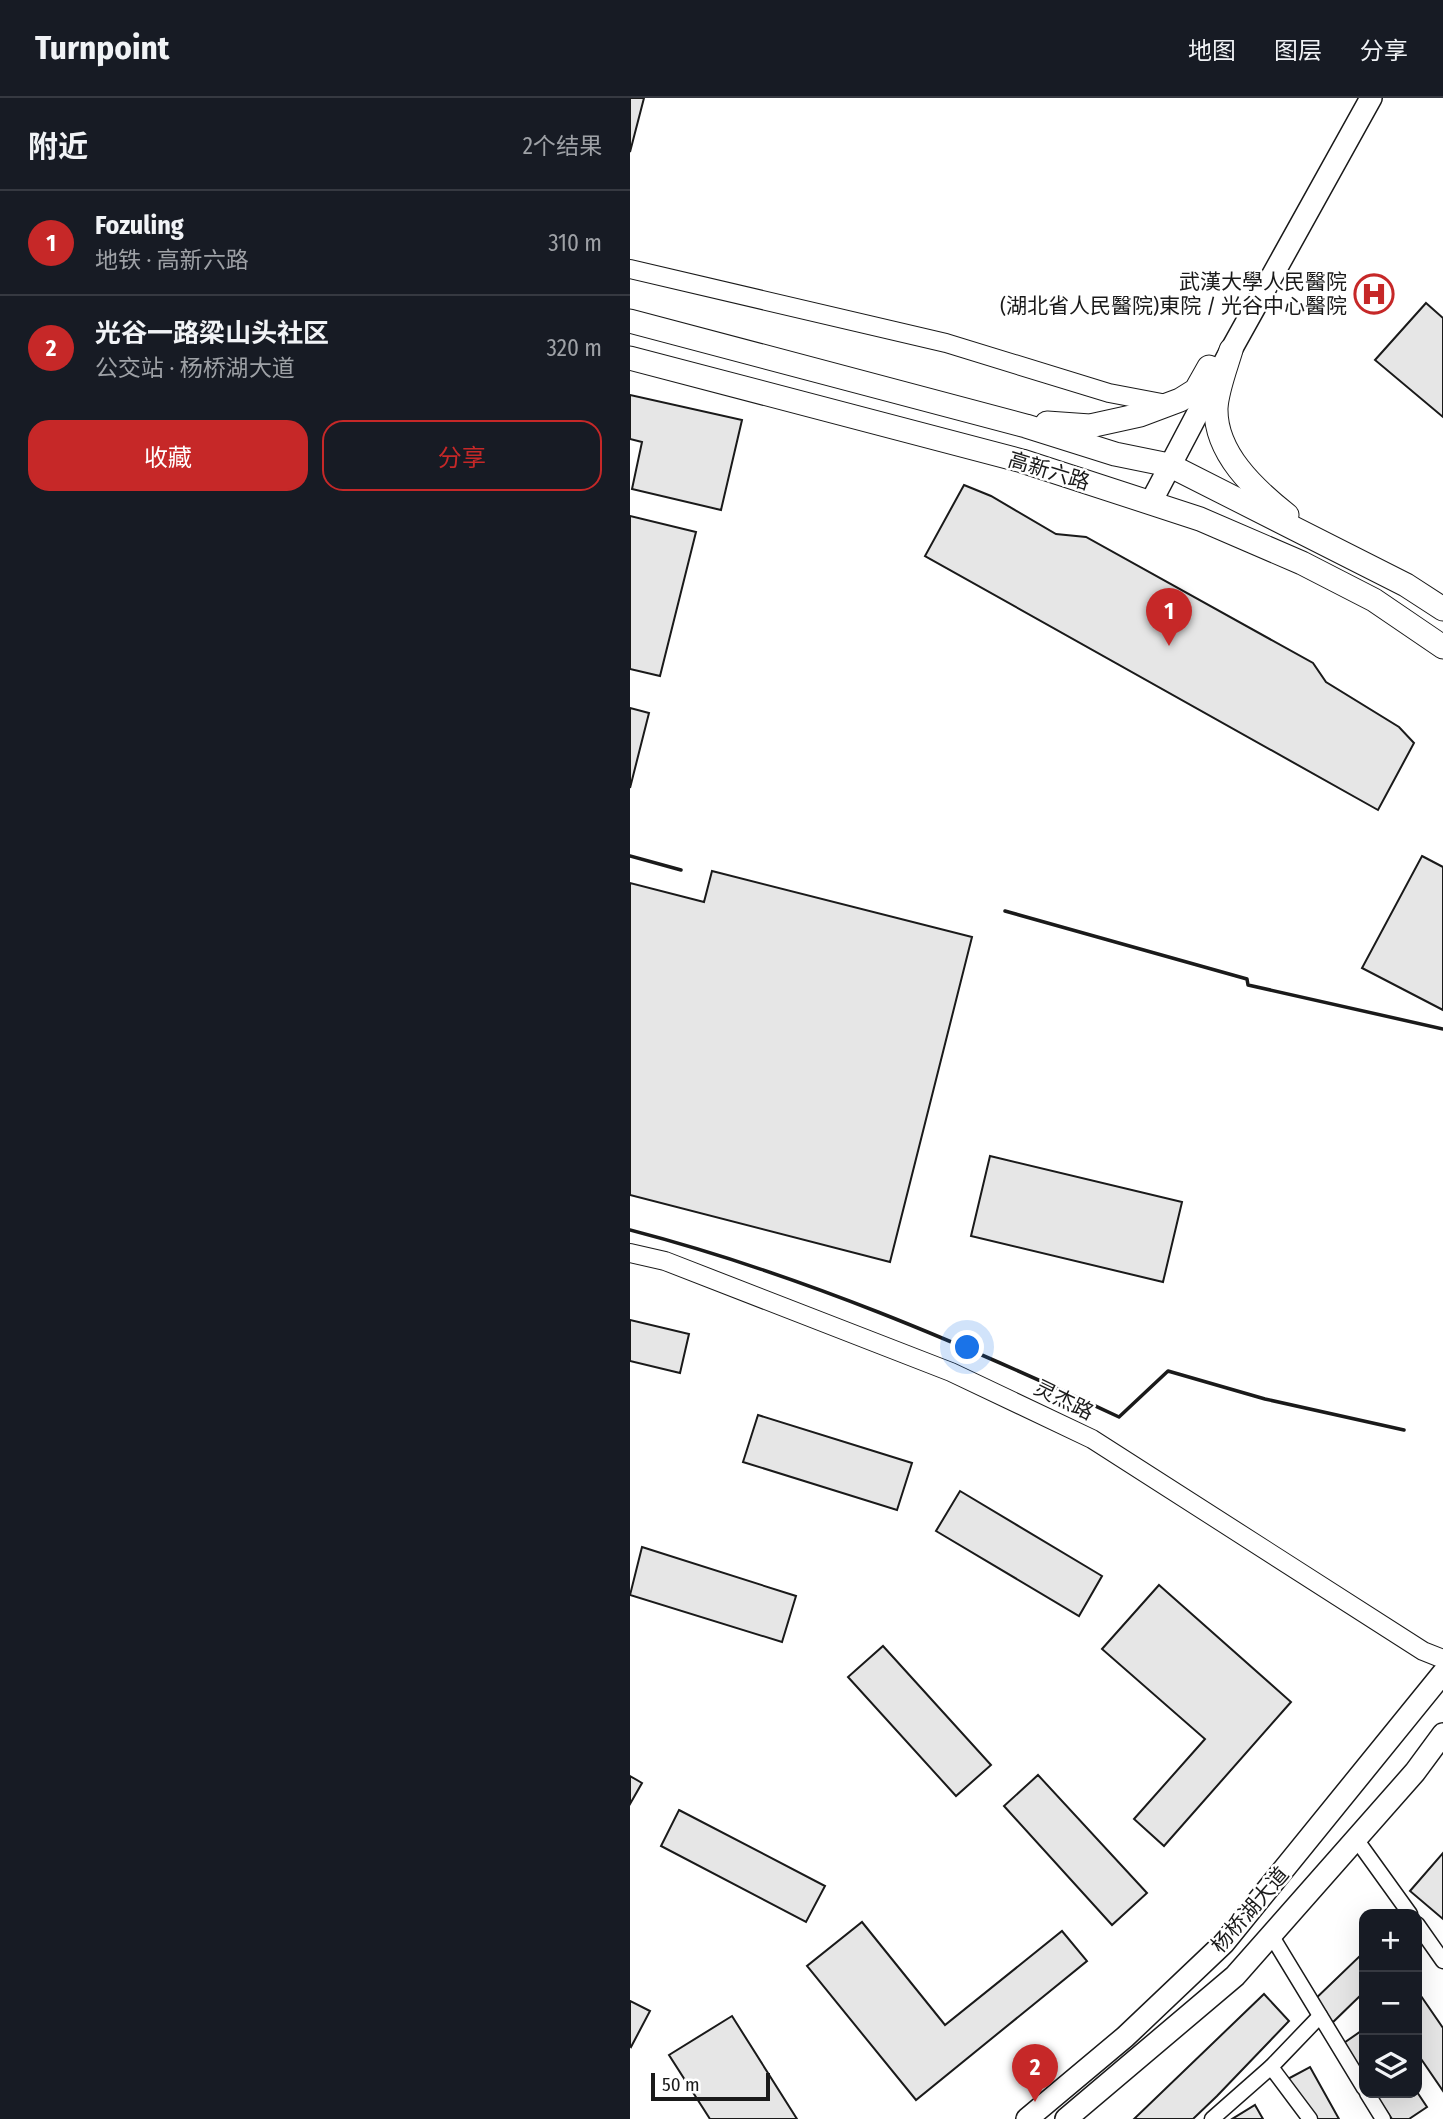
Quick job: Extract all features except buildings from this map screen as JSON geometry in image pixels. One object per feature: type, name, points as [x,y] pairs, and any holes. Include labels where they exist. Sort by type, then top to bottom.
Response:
[{"type":"main road","points":[[1006,421],[1090,426],[1140,415],[1196,390],[1358,98]]},
{"type":"main road","points":[[1143,500],[1231,350],[1371,98]]},
{"type":"main road","name":"高新六路","points":[[630,321],[1006,421],[1115,454],[1163,464],[1406,585],[1443,609]]},
{"type":"main road","points":[[1231,350],[1216,408],[1220,438],[1237,467],[1265,498],[1322,543]]},
{"type":"main road","name":"高新六路","points":[[630,358],[1021,461],[1143,500],[1303,563],[1374,600],[1443,647]]},
{"type":"main road","points":[[1163,464],[1209,367]]},
{"type":"main road","name":"杨桥湖大道","points":[[1027,2119],[1125,2037],[1224,1943],[1443,1673]]},
{"type":"main road","name":"杨桥湖大道","points":[[1066,2119],[1235,1976],[1356,1839],[1443,1734]]},
{"type":"main road","points":[[1425,1758],[1443,1744]]},
{"type":"street","points":[[630,269],[946,343],[1109,393],[1167,404]]},
{"type":"street","name":"灵杰路","points":[[630,1253],[665,1261],[951,1372],[1092,1439],[1423,1651],[1443,1659]]},
{"type":"street","points":[[1356,1839],[1406,1909]]},
{"type":"street","points":[[1422,1931],[1443,1961]]},
{"type":"street","points":[[1271,1935],[1359,2080]]},
{"type":"street","points":[[1212,2119],[1271,2067],[1320,2016]]},
{"type":"street","points":[[1271,2067],[1310,2119]]},
{"type":"street","points":[[1370,2098],[1384,2119]]},
{"type":"wall","points":[[630,856],[681,870]]},
{"type":"wall","points":[[1005,911],[1247,979],[1248,985],[1443,1029]]},
{"type":"wall","points":[[630,1230],[755,1267],[879,1312],[1119,1417],[1168,1371],[1265,1399],[1404,1430]]},
{"type":"place","name":"武漢大學人民醫院 (湖北省人民醫院)東院 / 光谷中心醫院","points":[[1374,294]]},
{"type":"place","name":"Fozuling","points":[[1169,646]]},
{"type":"place","name":"光谷一路梁山头社区","points":[[1035,2102]]}]
